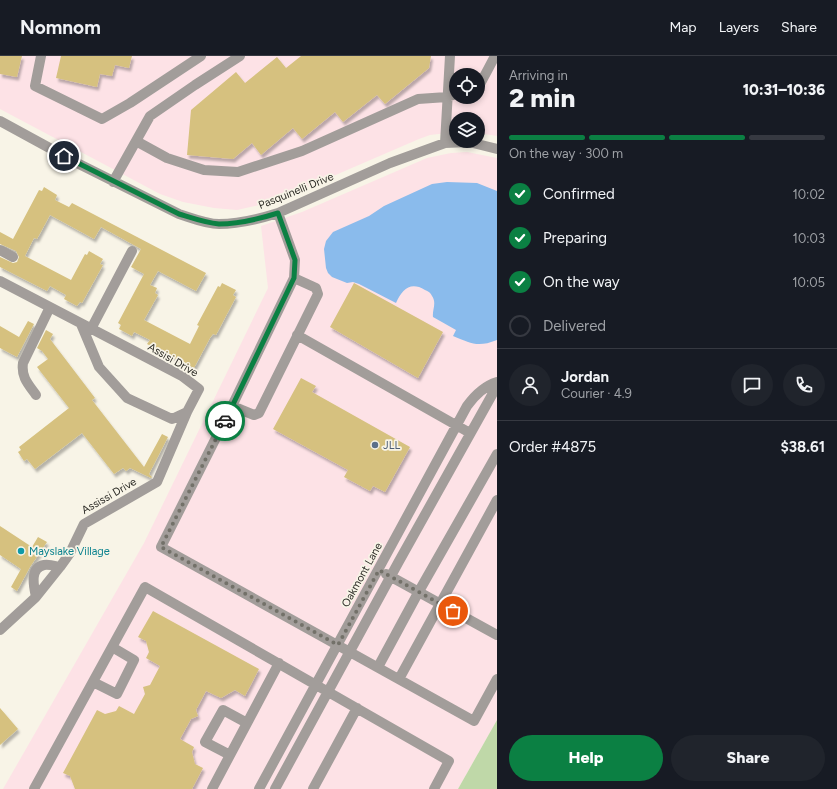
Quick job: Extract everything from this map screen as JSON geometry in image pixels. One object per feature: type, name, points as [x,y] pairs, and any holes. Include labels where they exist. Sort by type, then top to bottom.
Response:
[{"type":"street","points":[[41,56],[35,86],[102,119],[143,95],[201,56]]},
{"type":"street","points":[[113,182],[150,116],[240,56]]},
{"type":"street","points":[[450,56],[451,68]]},
{"type":"street","points":[[485,75],[495,56]]},
{"type":"street","points":[[136,141],[167,158],[204,170],[238,172],[302,151],[418,99],[449,96]]},
{"type":"street","points":[[445,143],[451,104]]},
{"type":"street","name":"Pasquinelli Drive","points":[[0,121],[77,164],[179,214],[218,224],[259,219],[278,213],[390,163],[445,143],[469,142],[497,149]]},
{"type":"street","points":[[278,213],[295,260],[294,278],[161,547],[474,721],[497,679]]},
{"type":"street","points":[[0,250],[12,257]]},
{"type":"street","points":[[91,329],[132,251]]},
{"type":"street","points":[[232,406],[254,415],[259,414],[318,294],[316,288],[294,278]]},
{"type":"street","name":"Assisi Drive","points":[[0,281],[182,376],[199,389],[187,412]]},
{"type":"street","points":[[36,395],[24,379],[22,371],[23,363],[50,307]]},
{"type":"street","points":[[81,324],[99,367],[127,398],[172,419],[187,412]]},
{"type":"street","points":[[297,335],[470,433]]},
{"type":"street","name":"Oakmont Lane","points":[[259,789],[472,399],[489,384],[497,382]]},
{"type":"street","points":[[276,789],[497,386]]},
{"type":"street","name":"Assissi Drive","points":[[0,630],[36,596],[60,567],[70,554],[84,524],[157,482],[187,412]]},
{"type":"street","points":[[378,667],[497,454]]},
{"type":"street","points":[[399,679],[497,500]]},
{"type":"street","points":[[36,596],[33,579],[39,568],[43,565],[60,567]]},
{"type":"street","points":[[379,570],[418,593],[497,635]]},
{"type":"street","points":[[34,789],[145,587],[449,761],[434,789]]},
{"type":"street","points":[[93,682],[117,694],[134,660],[112,647]]},
{"type":"street","points":[[212,789],[279,663]]},
{"type":"street","points":[[314,789],[357,708]]},
{"type":"street","points":[[230,755],[205,742],[223,710],[247,724]]},
{"type":"shaded area","points":[[0,56],[497,56],[497,136],[485,134],[485,112],[449,112],[449,133],[430,135],[419,139],[273,202],[237,210],[214,208],[183,202],[160,194],[0,109]]},
{"type":"shaded area","points":[[467,152],[497,158],[497,720],[458,789],[3,789],[144,543],[268,288],[261,226],[302,212],[427,158],[451,153]]},
{"type":"green space","points":[[497,720],[497,789],[458,789]]},
{"type":"water","points":[[447,182],[477,183],[497,191],[497,340],[484,344],[474,344],[453,336],[456,330],[433,317],[434,304],[431,294],[420,287],[415,286],[407,288],[401,294],[396,303],[359,284],[353,282],[347,283],[332,277],[326,268],[324,249],[326,241],[333,232],[369,216],[384,206],[432,184]]},
{"type":"building","points":[[0,56],[22,56],[17,77],[0,74]]},
{"type":"building","points":[[61,56],[132,56],[129,68],[115,65],[112,76],[100,74],[97,87],[56,78]]},
{"type":"building","points":[[301,56],[431,56],[429,68],[385,104],[377,95],[343,122],[335,112],[302,139],[293,128],[261,155],[252,143],[233,159],[187,155],[191,110],[236,72],[245,83],[277,57],[286,68]]},
{"type":"building","points":[[44,187],[57,195],[55,200],[69,207],[72,203],[206,273],[196,291],[158,271],[150,285],[157,288],[155,293],[158,295],[144,320],[190,344],[199,326],[197,325],[218,286],[220,287],[222,283],[236,290],[233,295],[236,297],[216,335],[213,334],[210,338],[194,368],[147,344],[150,340],[134,332],[132,336],[119,329],[121,325],[118,323],[144,274],[131,267],[141,249],[101,227],[94,239],[50,215],[37,239],[34,238],[25,256],[71,280],[85,254],[87,255],[89,251],[103,259],[100,264],[103,265],[82,303],[80,302],[77,306],[64,299],[66,295],[50,286],[47,291],[0,267],[0,257],[13,263],[17,262],[19,257],[16,251],[0,244],[0,232],[13,239],[39,190],[42,191]]},
{"type":"building","points":[[354,283],[443,332],[418,378],[330,327]]},
{"type":"building","points":[[28,321],[34,324],[17,357],[0,348],[0,326],[19,337]]},
{"type":"building","points":[[46,330],[53,334],[50,339],[95,398],[92,400],[144,467],[162,434],[168,437],[149,474],[152,477],[151,478],[130,468],[126,471],[123,468],[114,474],[82,433],[35,469],[27,459],[24,461],[18,452],[21,450],[19,447],[69,408],[37,367],[48,359],[42,351],[37,348]]},
{"type":"building","points":[[301,378],[316,386],[312,392],[410,447],[385,492],[373,486],[370,491],[344,477],[348,470],[273,429]]},
{"type":"building","name":"Mayslake Village","points":[[0,526],[32,547],[38,537],[47,542],[30,567],[17,591],[11,587],[21,569],[0,555]]},
{"type":"building","points":[[153,611],[259,669],[245,696],[235,690],[221,698],[206,691],[196,710],[198,716],[191,719],[180,739],[194,747],[192,752],[195,764],[203,768],[192,789],[75,789],[70,776],[63,773],[97,710],[105,714],[116,711],[119,706],[134,714],[145,694],[143,687],[150,685],[160,666],[146,658],[149,652],[146,641],[138,637]]},
{"type":"building","points":[[0,708],[18,729],[0,745]]},
{"type":"way so far","points":[[225,421],[161,547],[338,645],[379,570],[418,593],[453,611]]},
{"type":"place","name":"JLL","points":[[375,445]]},
{"type":"place","name":"Mayslake Village","points":[[21,551]]},
{"type":"route","points":[[64,156],[77,164],[179,214],[206,222],[218,224],[232,223],[259,219],[278,213],[295,260],[294,278],[225,421]]}]
